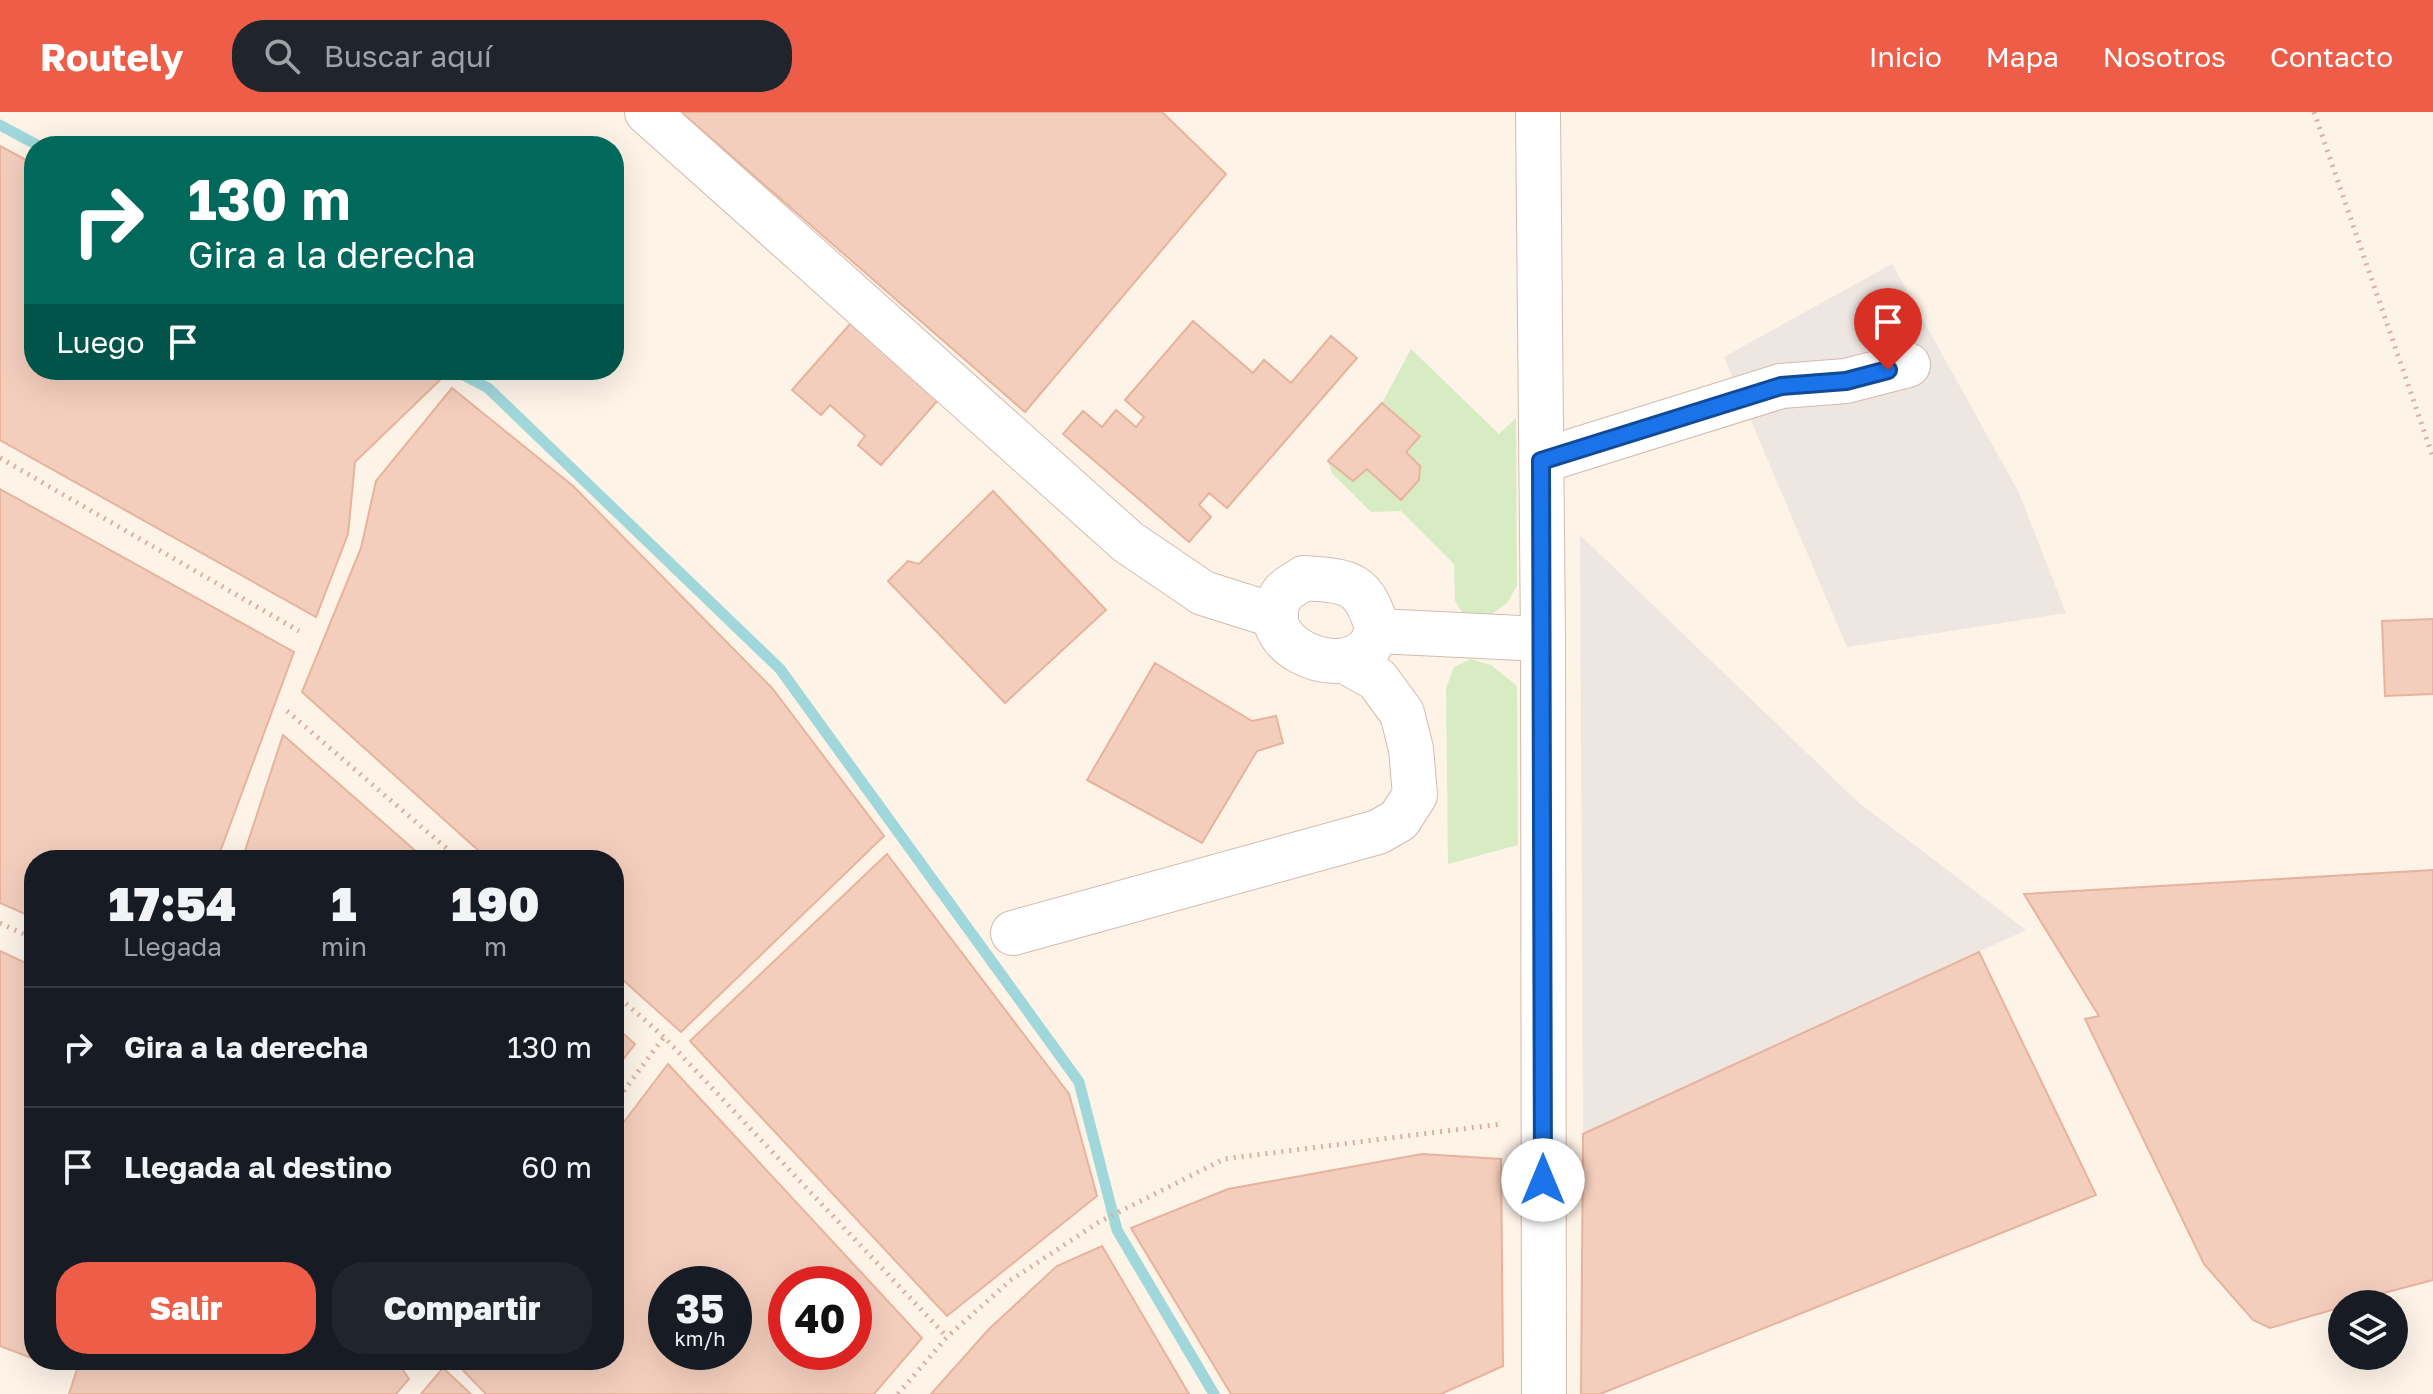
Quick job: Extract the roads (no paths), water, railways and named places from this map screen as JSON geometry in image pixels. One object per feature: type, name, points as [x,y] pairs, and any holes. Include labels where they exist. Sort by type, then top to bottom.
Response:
[{"type":"street","points":[[647,112],[1128,542],[1203,593],[1276,616]]},
{"type":"street","points":[[1538,112],[1543,639],[1544,1394]]},
{"type":"street","points":[[1541,461],[1781,386],[1846,381],[1908,365]]},
{"type":"street","points":[[1013,933],[1378,832],[1399,820],[1415,795],[1411,749],[1402,713],[1377,679],[1345,661],[1309,658],[1284,641],[1276,616],[1283,593],[1304,578],[1344,581],[1369,601],[1378,631],[1368,649],[1345,661]]},
{"type":"street","points":[[1378,631],[1543,639]]},
{"type":"waterway","points":[[0,125],[24,138]]},
{"type":"waterway","points":[[473,380],[488,388],[780,669],[1079,1082],[1117,1230],[1214,1394]]}]
